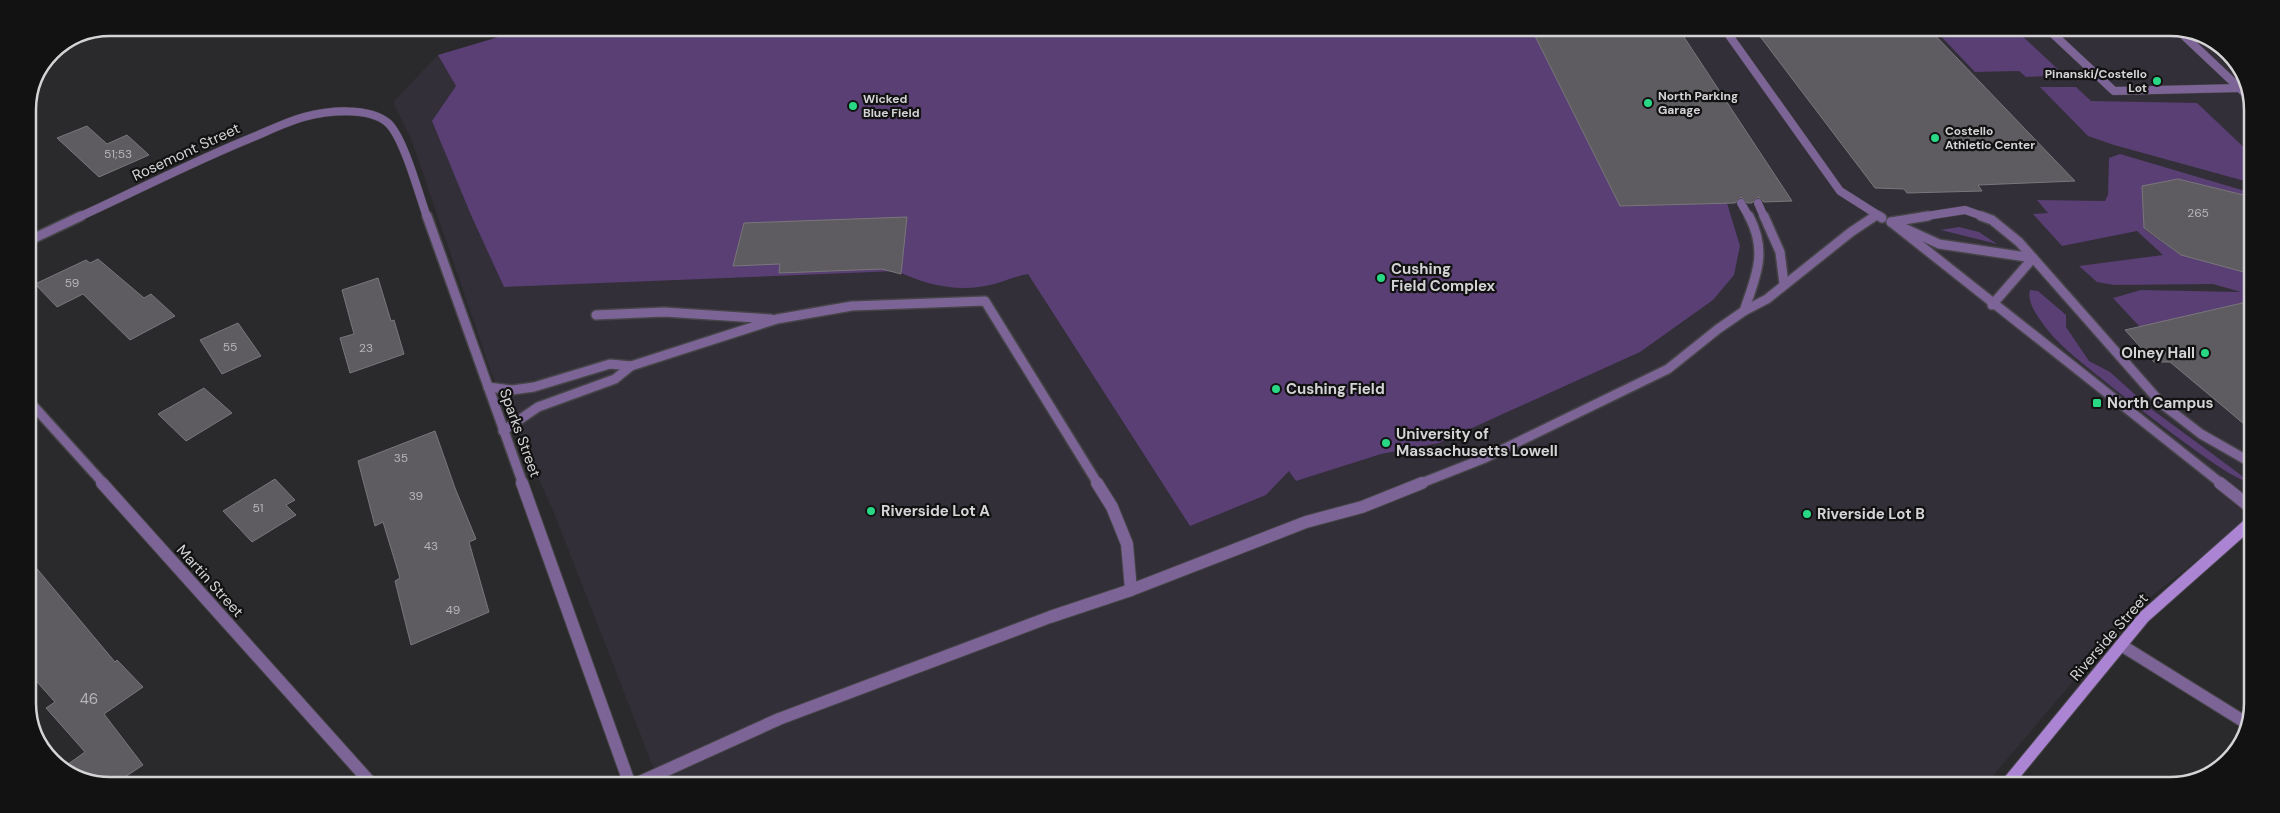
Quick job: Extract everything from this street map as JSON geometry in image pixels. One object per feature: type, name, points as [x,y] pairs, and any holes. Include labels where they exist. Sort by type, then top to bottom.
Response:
[{"type":"main road","name":"Riverside Street","points":[[2013,777],[2144,617],[2244,528]]},
{"type":"street","points":[[1730,36],[1840,191],[1877,215],[1939,244],[2033,258]]},
{"type":"street","points":[[2055,36],[2114,90],[2240,88]]},
{"type":"street","points":[[2187,39],[2240,88]]},
{"type":"street","name":"Rosemont Street","points":[[36,237],[273,128],[303,117],[332,112],[362,113]]},
{"type":"street","name":"Sparks Street","points":[[362,113],[377,116],[389,124],[400,142],[627,777]]},
{"type":"street","points":[[1741,203],[1750,217],[1760,249],[1757,269],[1744,311]]},
{"type":"street","points":[[1758,203],[1780,252],[1784,284]]},
{"type":"street","points":[[1891,222],[1965,210],[1992,220],[2019,242],[2162,404],[2201,434],[2244,459]]},
{"type":"street","points":[[651,777],[779,719],[1050,616],[1131,590],[1306,522],[1362,507],[1485,458],[1668,369],[1744,311],[1767,299],[1851,232],[1877,215]]},
{"type":"street","points":[[1891,222],[1992,306],[2177,448],[2244,502]]},
{"type":"street","points":[[1992,306],[2033,258]]},
{"type":"street","points":[[503,431],[538,407],[615,379],[631,366],[776,319],[852,306],[985,300],[1112,507],[1127,544],[1131,590]]},
{"type":"street","points":[[596,315],[664,312],[776,319]]},
{"type":"street","points":[[488,387],[512,390],[534,387],[610,364],[631,366]]},
{"type":"street","name":"Martin Street","points":[[36,409],[366,777]]},
{"type":"street","points":[[2121,645],[2241,720]]},
{"type":"shaded area","name":"University of Massachusetts Lowell","points":[[501,36],[2170,36],[2194,40],[2207,46],[2228,65],[2240,86],[2244,105],[2244,523],[2133,611],[1992,777],[657,777],[554,513],[491,372],[412,141],[393,102],[438,55]]},
{"type":"shaded area","name":"Cushing Field Complex","points":[[501,36],[1535,36],[1620,206],[1727,203],[1740,246],[1734,275],[1713,300],[1640,352],[1439,443],[1381,454],[1296,481],[1289,471],[1266,495],[1190,526],[1028,274],[982,287],[969,288],[933,284],[897,271],[504,287],[471,215],[432,121],[456,86],[438,55]]},
{"type":"shaded area","points":[[1941,36],[2022,36],[2064,75],[2026,77],[2019,71],[1975,72]]},
{"type":"shaded area","points":[[2040,87],[2076,87],[2091,101],[2197,103],[2244,147],[2244,181],[2114,145],[2088,136]]},
{"type":"shaded area","points":[[2120,154],[2244,191],[2244,195],[2178,179],[2142,187],[2144,229],[2181,255],[2239,270],[2244,274],[2244,303],[2140,327],[2113,298],[2141,290],[2241,292],[2213,284],[2114,285],[2097,282],[2079,266],[2163,255],[2137,231],[2062,246],[2033,214],[2048,213],[2037,200],[2105,201],[2108,195],[2109,158]]},
{"type":"shaded area","points":[[1959,227],[1979,232],[1997,244],[1941,230]]},
{"type":"shaded area","points":[[2030,290],[2038,291],[2066,315],[2066,327],[2089,361],[2110,372],[2150,408],[2241,475],[2244,480],[2234,476],[2215,464],[2130,401],[2069,352],[2051,334],[2036,314],[2029,294]]},
{"type":"building","name":"North Parking Garage","points":[[1535,36],[1683,36],[1792,201],[1764,202],[1758,197],[1752,203],[1747,203],[1741,197],[1735,203],[1620,206]]},
{"type":"building","name":"Costello Athletic Center","points":[[1760,36],[1936,36],[2075,181],[1978,185],[1982,191],[1907,193],[1904,189],[1875,188]]},
{"type":"building","points":[[87,126],[107,144],[127,135],[149,155],[99,177],[57,138]]},
{"type":"building","points":[[2178,179],[2244,195],[2244,272],[2181,255],[2144,228],[2142,186]]},
{"type":"building","points":[[907,217],[901,274],[882,269],[779,273],[780,264],[733,266],[744,223]]},
{"type":"building","points":[[98,259],[144,298],[151,294],[175,316],[130,340],[83,294],[57,307],[36,285],[86,260],[90,263]]},
{"type":"building","points":[[378,278],[391,321],[394,320],[404,354],[350,373],[340,338],[354,334],[342,290]]},
{"type":"building","name":"Olney Hall","points":[[2244,303],[2244,424],[2170,362],[2154,362],[2125,330]]},
{"type":"building","points":[[238,323],[261,356],[222,374],[200,340]]},
{"type":"building","points":[[204,388],[232,413],[186,441],[158,414]]},
{"type":"building","points":[[435,431],[455,488],[476,539],[469,542],[489,612],[411,645],[395,581],[400,578],[383,522],[375,526],[358,461]]},
{"type":"building","points":[[275,479],[295,500],[286,505],[296,515],[252,542],[223,511]]},
{"type":"building","points":[[36,568],[115,662],[117,660],[143,687],[104,714],[143,765],[125,777],[110,777],[86,773],[69,764],[85,752],[46,708],[55,702],[36,681]]},
{"type":"place","name":"Pinanski/Costello Lot","points":[[2157,81]]},
{"type":"place","name":"North Parking Garage","points":[[1648,103]]},
{"type":"place","name":"Wicked Blue Field","points":[[853,106]]},
{"type":"place","name":"Costello Athletic Center","points":[[1935,138]]},
{"type":"place","name":"Cushing Field Complex","points":[[1381,278]]},
{"type":"place","name":"Olney Hall","points":[[2205,353]]},
{"type":"place","name":"Cushing Field","points":[[1276,389]]},
{"type":"place","name":"North Campus","points":[[2097,403]]},
{"type":"place","name":"University of Massachusetts Lowell","points":[[1386,443]]},
{"type":"place","name":"Riverside Lot A","points":[[871,511]]},
{"type":"place","name":"Riverside Lot B","points":[[1807,514]]}]
